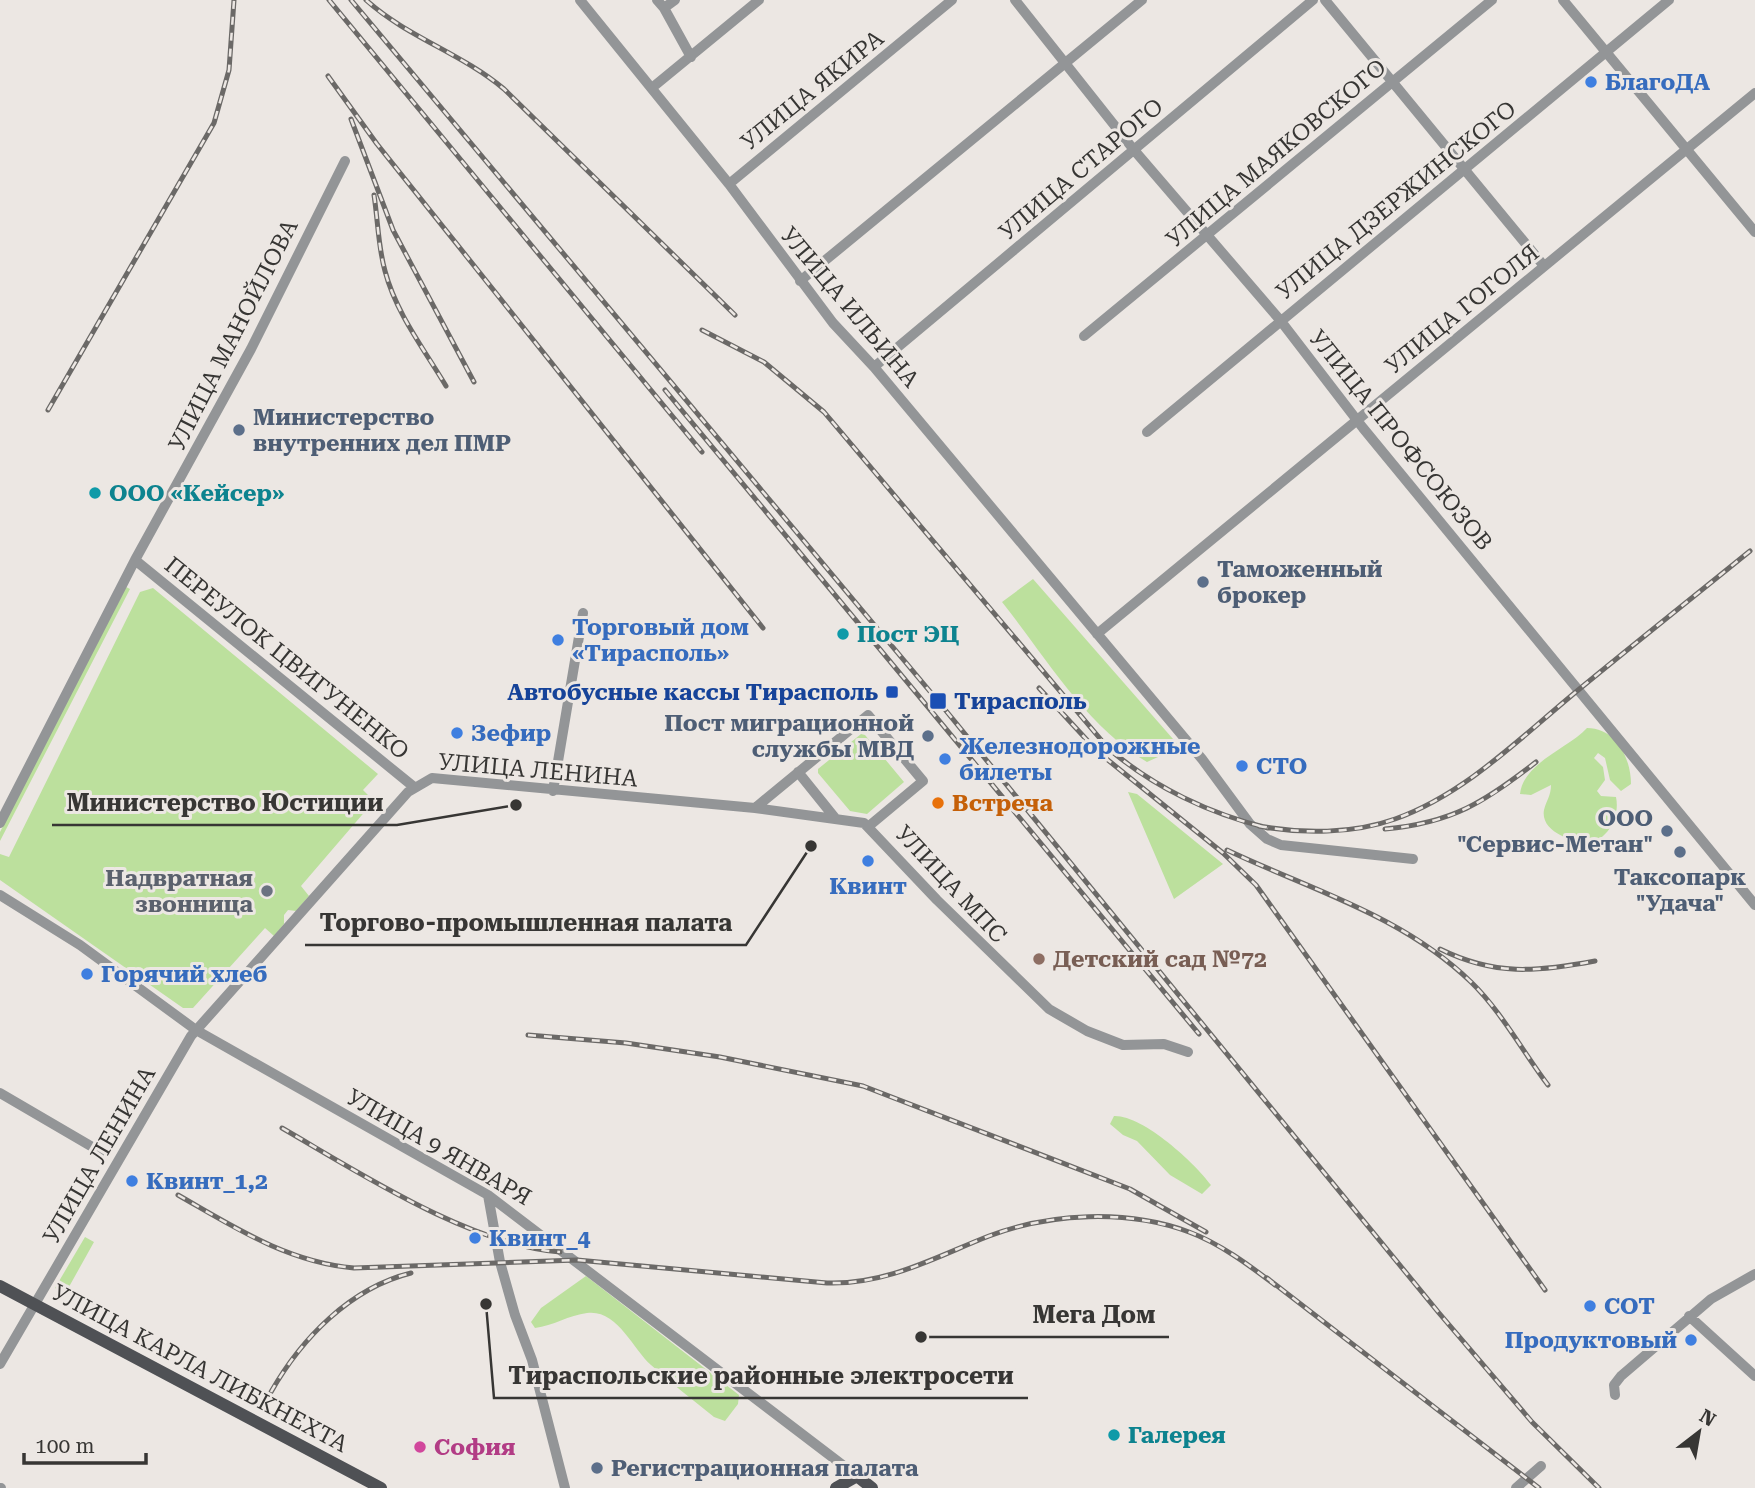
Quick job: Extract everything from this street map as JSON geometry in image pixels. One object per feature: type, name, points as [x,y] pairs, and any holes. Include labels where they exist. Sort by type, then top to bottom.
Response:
[{"type":"main road","name":"УЛИЦА КАРЛА ЛИБКНЕХТА","points":[[0,1286],[381,1488]]},
{"type":"main road","points":[[836,1488],[857,1476]]},
{"type":"main road","name":"УЛИЦА 9 ЯНВАРЯ","points":[[857,1476],[872,1488]]},
{"type":"street","name":"УЛИЦА ИЛЬИНА","points":[[580,0],[729,184],[833,323],[874,366],[1202,760],[1249,823],[1267,839],[1281,845],[1413,859]]},
{"type":"street","points":[[657,0],[691,57]]},
{"type":"street","points":[[664,9],[675,0]]},
{"type":"street","points":[[653,87],[759,0]]},
{"type":"street","name":"УЛИЦА ЯКИРА","points":[[729,184],[952,0]]},
{"type":"street","name":"УЛИЦА ПРОФСОЮЗОВ","points":[[1015,0],[1134,150],[1280,320],[1755,905]]},
{"type":"street","points":[[800,281],[1142,0]]},
{"type":"street","name":"УЛИЦА СТАРОГО","points":[[874,366],[1312,0]]},
{"type":"street","points":[[1325,0],[1544,266]]},
{"type":"street","name":"УЛИЦА МАЯКОВСКОГО","points":[[1084,336],[1492,0]]},
{"type":"street","points":[[1563,0],[1755,233]]},
{"type":"street","name":"УЛИЦА ДЗЕРЖИНСКОГО","points":[[1147,432],[1669,0]]},
{"type":"street","name":"УЛИЦА ГОГОЛЯ","points":[[1097,634],[1755,93]]},
{"type":"street","name":"УЛИЦА МАНОЙЛОВА","points":[[0,823],[135,560],[251,349],[345,162]]},
{"type":"street","name":"ПЕРЕУЛОК ЦВИГУНЕНКО","points":[[135,560],[414,787]]},
{"type":"street","points":[[553,791],[583,613]]},
{"type":"street","points":[[755,808],[868,715],[923,781],[869,826]]},
{"type":"street","points":[[798,772],[835,818]]},
{"type":"street","name":"УЛИЦА ЛЕНИНА","points":[[0,1364],[196,1030],[414,787],[432,778],[443,777],[553,791],[755,808],[856,820],[869,826]]},
{"type":"street","name":"УЛИЦА МПС","points":[[869,826],[937,901],[1049,1009],[1087,1031],[1123,1045],[1164,1044],[1188,1052]]},
{"type":"street","name":"УЛИЦА 9 ЯНВАРЯ","points":[[0,895],[80,945],[196,1030],[488,1195],[857,1476]]},
{"type":"street","points":[[0,1093],[101,1152]]},
{"type":"street","points":[[488,1195],[500,1262],[515,1315],[532,1360],[565,1488]]},
{"type":"street","points":[[1615,1395],[1614,1385],[1620,1376],[1689,1316],[1710,1299],[1755,1275]]},
{"type":"street","points":[[1689,1316],[1755,1376]]},
{"type":"street","points":[[1516,1488],[1541,1466]]},
{"type":"green space","points":[[1033,579],[1180,747],[1147,762],[1125,747],[1086,710],[1002,602]]},
{"type":"green space","points":[[126,587],[130,589],[0,841],[0,832]]},
{"type":"green space","points":[[153,588],[378,774],[363,790],[374,801],[301,886],[309,896],[296,911],[288,910],[284,915],[284,924],[274,936],[265,928],[193,1008],[183,1008],[0,880],[0,854],[9,857],[140,592]]},
{"type":"green space","points":[[1587,728],[1606,733],[1620,746],[1628,764],[1631,784],[1621,791],[1610,780],[1605,758],[1598,753],[1594,758],[1603,767],[1605,780],[1597,791],[1601,796],[1616,797],[1617,804],[1612,825],[1602,837],[1589,844],[1567,838],[1547,824],[1544,810],[1551,785],[1531,795],[1520,794],[1529,773]]},
{"type":"green space","points":[[861,734],[865,735],[904,782],[867,814],[850,811],[818,773],[818,769]]},
{"type":"green space","points":[[1128,792],[1137,794],[1223,864],[1174,899]]},
{"type":"green space","points":[[1114,1116],[1139,1123],[1153,1132],[1181,1153],[1211,1185],[1202,1194],[1170,1175],[1137,1141],[1123,1135],[1110,1124]]},
{"type":"green space","points":[[85,1237],[94,1242],[65,1294],[55,1288]]},
{"type":"green space","points":[[586,1276],[739,1395],[738,1404],[725,1421],[714,1417],[659,1372],[616,1323],[607,1317],[598,1313],[587,1313],[535,1328],[531,1322],[541,1308]]},
{"type":"railway","points":[[48,410],[214,123],[229,70],[234,0]]},
{"type":"railway","points":[[329,0],[702,452]]},
{"type":"railway","points":[[351,0],[938,701],[1439,1313],[1532,1422],[1599,1488]]},
{"type":"railway","points":[[366,0],[399,24],[470,65],[504,89],[735,315]]},
{"type":"railway","points":[[328,76],[377,144],[763,628]]},
{"type":"railway","points":[[351,119],[393,230],[474,382]]},
{"type":"railway","points":[[374,195],[381,252],[390,286],[411,330],[446,386]]},
{"type":"railway","points":[[702,330],[764,362],[824,412],[1108,748],[1163,787],[1204,807],[1268,828]]},
{"type":"railway","points":[[665,390],[1199,1034]]},
{"type":"railway","points":[[1259,826],[1310,831],[1362,828],[1395,819],[1445,795],[1491,763],[1750,551]]},
{"type":"railway","points":[[1039,688],[1098,752],[1223,853],[1256,885],[1545,1290]]},
{"type":"railway","points":[[1385,829],[1449,816],[1483,799],[1536,762]]},
{"type":"railway","points":[[1227,850],[1386,921],[1444,959],[1482,993],[1548,1085]]},
{"type":"railway","points":[[1440,949],[1460,958],[1498,968],[1554,968],[1595,961]]},
{"type":"railway","points":[[528,1035],[626,1043],[720,1057],[863,1086],[1130,1189],[1206,1232]]},
{"type":"railway","points":[[282,1128],[381,1185],[453,1222],[525,1247],[560,1252]]},
{"type":"railway","points":[[178,1195],[241,1231],[284,1251],[306,1259],[354,1268],[577,1260],[827,1283],[849,1282],[890,1275],[989,1236],[1037,1222],[1115,1217],[1189,1232],[1233,1255],[1275,1285]]},
{"type":"railway","points":[[271,1392],[297,1353],[329,1318],[368,1290],[411,1273]]},
{"type":"railway","points":[[1267,1278],[1539,1488]]},
{"type":"place","name":"БлагоДА","points":[[1591,82]]},
{"type":"place","name":"Министерство внутренних дел ПМР","points":[[239,430]]},
{"type":"place","name":"ООО «Кейсер»","points":[[95,493]]},
{"type":"place","name":"Таможенный брокер","points":[[1203,582]]},
{"type":"place","name":"Пост ЭЦ","points":[[843,634]]},
{"type":"place","name":"Торговый дом «Тирасполь»","points":[[558,640]]},
{"type":"place","name":"Автобусные кассы Тирасполь","points":[[892,692]]},
{"type":"place","name":"Тирасполь","points":[[938,701]]},
{"type":"place","name":"Зефир","points":[[457,733]]},
{"type":"place","name":"Пост миграционной службы МВД","points":[[928,736]]},
{"type":"place","name":"Железнодорожные билеты","points":[[945,759]]},
{"type":"place","name":"СТО","points":[[1242,766]]},
{"type":"place","name":"Встреча","points":[[938,803]]},
{"type":"place","name":"Министерство Юстиции","points":[[516,805]]},
{"type":"place","name":"ООО \"Сервис-Метан\"","points":[[1667,831]]},
{"type":"place","name":"Торгово-промышленная палата","points":[[811,846]]},
{"type":"place","name":"Таксопарк \"Удача\"","points":[[1680,852]]},
{"type":"place","name":"Квинт","points":[[868,861]]},
{"type":"place","name":"Надвратная звонница","points":[[267,891]]},
{"type":"place","name":"Детский сад №72","points":[[1039,959]]},
{"type":"place","name":"Горячий хлеб","points":[[87,974]]},
{"type":"place","name":"Квинт_1,2","points":[[132,1181]]},
{"type":"place","name":"Квинт_4","points":[[475,1238]]},
{"type":"place","name":"Тираспольские районные электросети","points":[[486,1304]]},
{"type":"place","name":"СОТ","points":[[1590,1306]]},
{"type":"place","name":"Мега Дом","points":[[921,1337]]},
{"type":"place","name":"Продуктовый","points":[[1691,1340]]},
{"type":"place","name":"Галерея","points":[[1114,1435]]},
{"type":"place","name":"София","points":[[420,1447]]},
{"type":"place","name":"Регистрационная палата","points":[[597,1468]]}]
